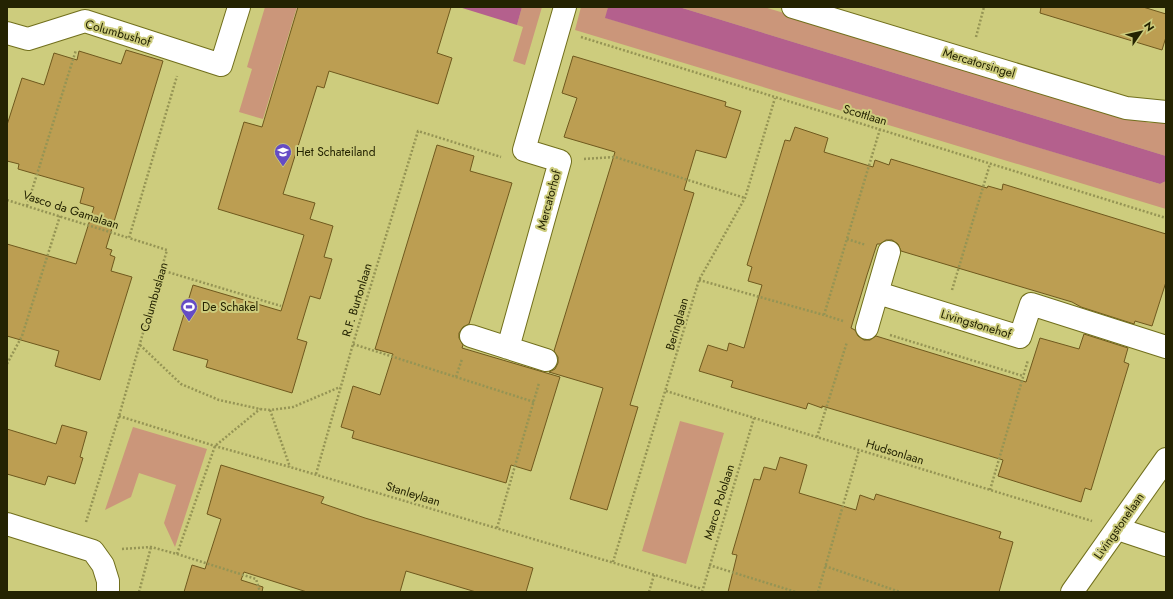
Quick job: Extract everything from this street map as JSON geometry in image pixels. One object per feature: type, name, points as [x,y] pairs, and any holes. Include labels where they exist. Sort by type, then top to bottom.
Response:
[{"type":"street","points":[[184,54],[221,65],[239,7]]},
{"type":"street","points":[[524,150],[565,7]]},
{"type":"street","name":"Mercatorsingel","points":[[793,7],[1126,108],[1166,112]]},
{"type":"street","name":"Columbushof","points":[[7,33],[28,39],[85,21],[184,54]]},
{"type":"street","name":"Mercatorhof","points":[[508,348],[560,161],[524,150]]},
{"type":"street","points":[[860,326],[878,293],[889,252]]},
{"type":"street","name":"Livingstonehof","points":[[878,293],[1020,337],[1031,304],[1166,347]]},
{"type":"street","points":[[471,336],[546,360]]},
{"type":"street","name":"Livingstonelaan","points":[[1072,592],[1166,460]]},
{"type":"street","points":[[7,524],[86,548],[103,565],[108,581],[108,592]]},
{"type":"street","points":[[1118,529],[1166,545]]},
{"type":"path","points":[[970,60],[984,7]]},
{"type":"path","points":[[27,206],[85,21]]},
{"type":"path","name":"Scottlaan","points":[[558,30],[1166,218]]},
{"type":"path","points":[[129,238],[184,54]]},
{"type":"path","name":"Beringlaan","points":[[614,562],[699,280],[745,198],[776,98]]},
{"type":"path","points":[[824,315],[880,129]]},
{"type":"path","name":"R.F. Burtonlaan","points":[[316,474],[340,387],[418,131],[504,158],[524,150]]},
{"type":"path","points":[[560,161],[615,157],[745,198]]},
{"type":"path","points":[[945,314],[990,164]]},
{"type":"path","name":"Vasco da Gamalaan","points":[[7,200],[129,238]]},
{"type":"path","points":[[7,364],[22,336],[60,216]]},
{"type":"path","name":"Columbuslaan","points":[[86,548],[119,416],[167,250],[129,238]]},
{"type":"path","points":[[161,270],[281,306]]},
{"type":"path","points":[[699,280],[824,315],[1023,376]]},
{"type":"path","points":[[817,437],[860,326]]},
{"type":"path","points":[[990,490],[1030,354],[1020,337]]},
{"type":"path","points":[[140,344],[181,384],[219,400],[260,409],[270,410],[294,407],[340,387]]},
{"type":"path","points":[[353,344],[534,402]]},
{"type":"path","points":[[497,528],[546,360]]},
{"type":"path","name":"Hudsonlaan","points":[[666,391],[1118,529]]},
{"type":"path","points":[[177,554],[215,446],[260,409]]},
{"type":"path","points":[[270,410],[290,466]]},
{"type":"path","name":"Stanleylaan","points":[[119,416],[215,446],[290,466],[614,562],[702,591]]},
{"type":"path","name":"Marco Pololaan","points":[[702,591],[754,418]]},
{"type":"path","points":[[818,592],[859,450]]},
{"type":"path","points":[[86,548],[151,547],[256,579],[260,592]]},
{"type":"path","points":[[138,592],[151,547]]},
{"type":"path","points":[[709,565],[796,592]]},
{"type":"path","points":[[825,566],[900,592]]},
{"type":"path","points":[[649,592],[654,575]]},
{"type":"shaded area","points":[[265,7],[297,7],[263,119],[239,112],[252,69],[247,67]]},
{"type":"shaded area","points":[[459,7],[522,7],[517,25]]},
{"type":"shaded area","points":[[522,7],[542,7],[525,65],[513,61],[523,27],[517,25]]},
{"type":"shaded area","points":[[581,7],[608,7],[606,18],[1160,184],[1166,181],[1166,209],[575,30]]},
{"type":"shaded area","points":[[608,7],[679,7],[1166,156],[1166,181],[1160,184],[605,18]]},
{"type":"shaded area","points":[[679,7],[764,7],[1149,123],[1166,123],[1166,156]]},
{"type":"shaded area","points":[[680,421],[724,433],[686,564],[642,551]]},
{"type":"shaded area","points":[[133,427],[207,449],[175,547],[164,523],[176,485],[139,473],[131,497],[105,510]]},
{"type":"building","points":[[298,7],[451,7],[437,53],[452,58],[438,104],[329,71],[324,88],[317,86],[283,194],[315,203],[310,219],[333,226],[324,257],[332,259],[320,299],[310,296],[297,339],[307,342],[292,393],[206,367],[208,360],[173,350],[193,285],[281,311],[304,235],[218,209],[244,122],[262,127]]},
{"type":"building","points":[[1041,7],[1143,7],[1166,14],[1166,37],[1162,50],[1040,13]]},
{"type":"building","points":[[126,50],[163,61],[106,248],[112,250],[110,255],[115,257],[111,271],[132,277],[100,380],[55,366],[59,351],[7,336],[7,244],[76,264],[94,207],[80,203],[84,188],[18,169],[19,164],[7,161],[7,125],[22,78],[44,85],[54,53],[77,60],[79,51],[121,64]]},
{"type":"building","points":[[573,56],[726,102],[725,106],[741,111],[726,158],[696,150],[684,190],[694,193],[630,405],[638,407],[607,510],[570,499],[603,388],[549,372],[555,369],[558,363],[558,357],[554,351],[615,152],[564,137],[577,98],[562,93]]},
{"type":"building","points":[[795,127],[828,138],[824,152],[873,167],[875,160],[889,165],[891,159],[987,188],[988,186],[1002,190],[1003,184],[1166,234],[1166,282],[1152,326],[1135,321],[1134,324],[1081,307],[1072,302],[901,251],[898,244],[892,240],[886,240],[880,244],[877,244],[867,275],[851,328],[855,330],[858,336],[864,340],[870,340],[876,336],[1026,382],[1040,338],[1079,349],[1084,334],[1128,348],[1124,362],[1129,364],[1091,490],[1085,488],[1081,502],[998,476],[1003,460],[822,406],[822,408],[808,403],[806,409],[731,387],[733,381],[699,371],[708,345],[727,351],[729,343],[744,348],[762,285],[748,281],[752,267],[747,265],[785,140],[790,141]]},
{"type":"building","points":[[437,145],[474,156],[470,171],[512,183],[469,324],[463,327],[459,333],[459,338],[463,345],[462,348],[560,377],[531,471],[511,465],[506,483],[352,438],[354,431],[341,427],[353,386],[380,395],[393,354],[375,349]]},
{"type":"building","points":[[62,425],[87,432],[80,457],[83,458],[75,484],[48,476],[45,485],[7,474],[7,429],[56,444]]},
{"type":"building","points":[[780,457],[807,465],[799,493],[856,510],[860,495],[874,500],[876,494],[1001,532],[999,538],[1013,542],[999,592],[728,592],[737,555],[732,554],[754,479],[760,480],[764,467],[776,470]]},
{"type":"building","points":[[221,465],[324,497],[321,503],[365,518],[533,568],[526,592],[476,592],[406,571],[400,592],[307,592],[244,572],[241,580],[263,587],[262,592],[184,592],[192,565],[205,569],[221,519],[207,514]]},
{"type":"place","name":"Het Schateiland","points":[[283,167]]},
{"type":"place","name":"De Schakel","points":[[189,322]]}]
